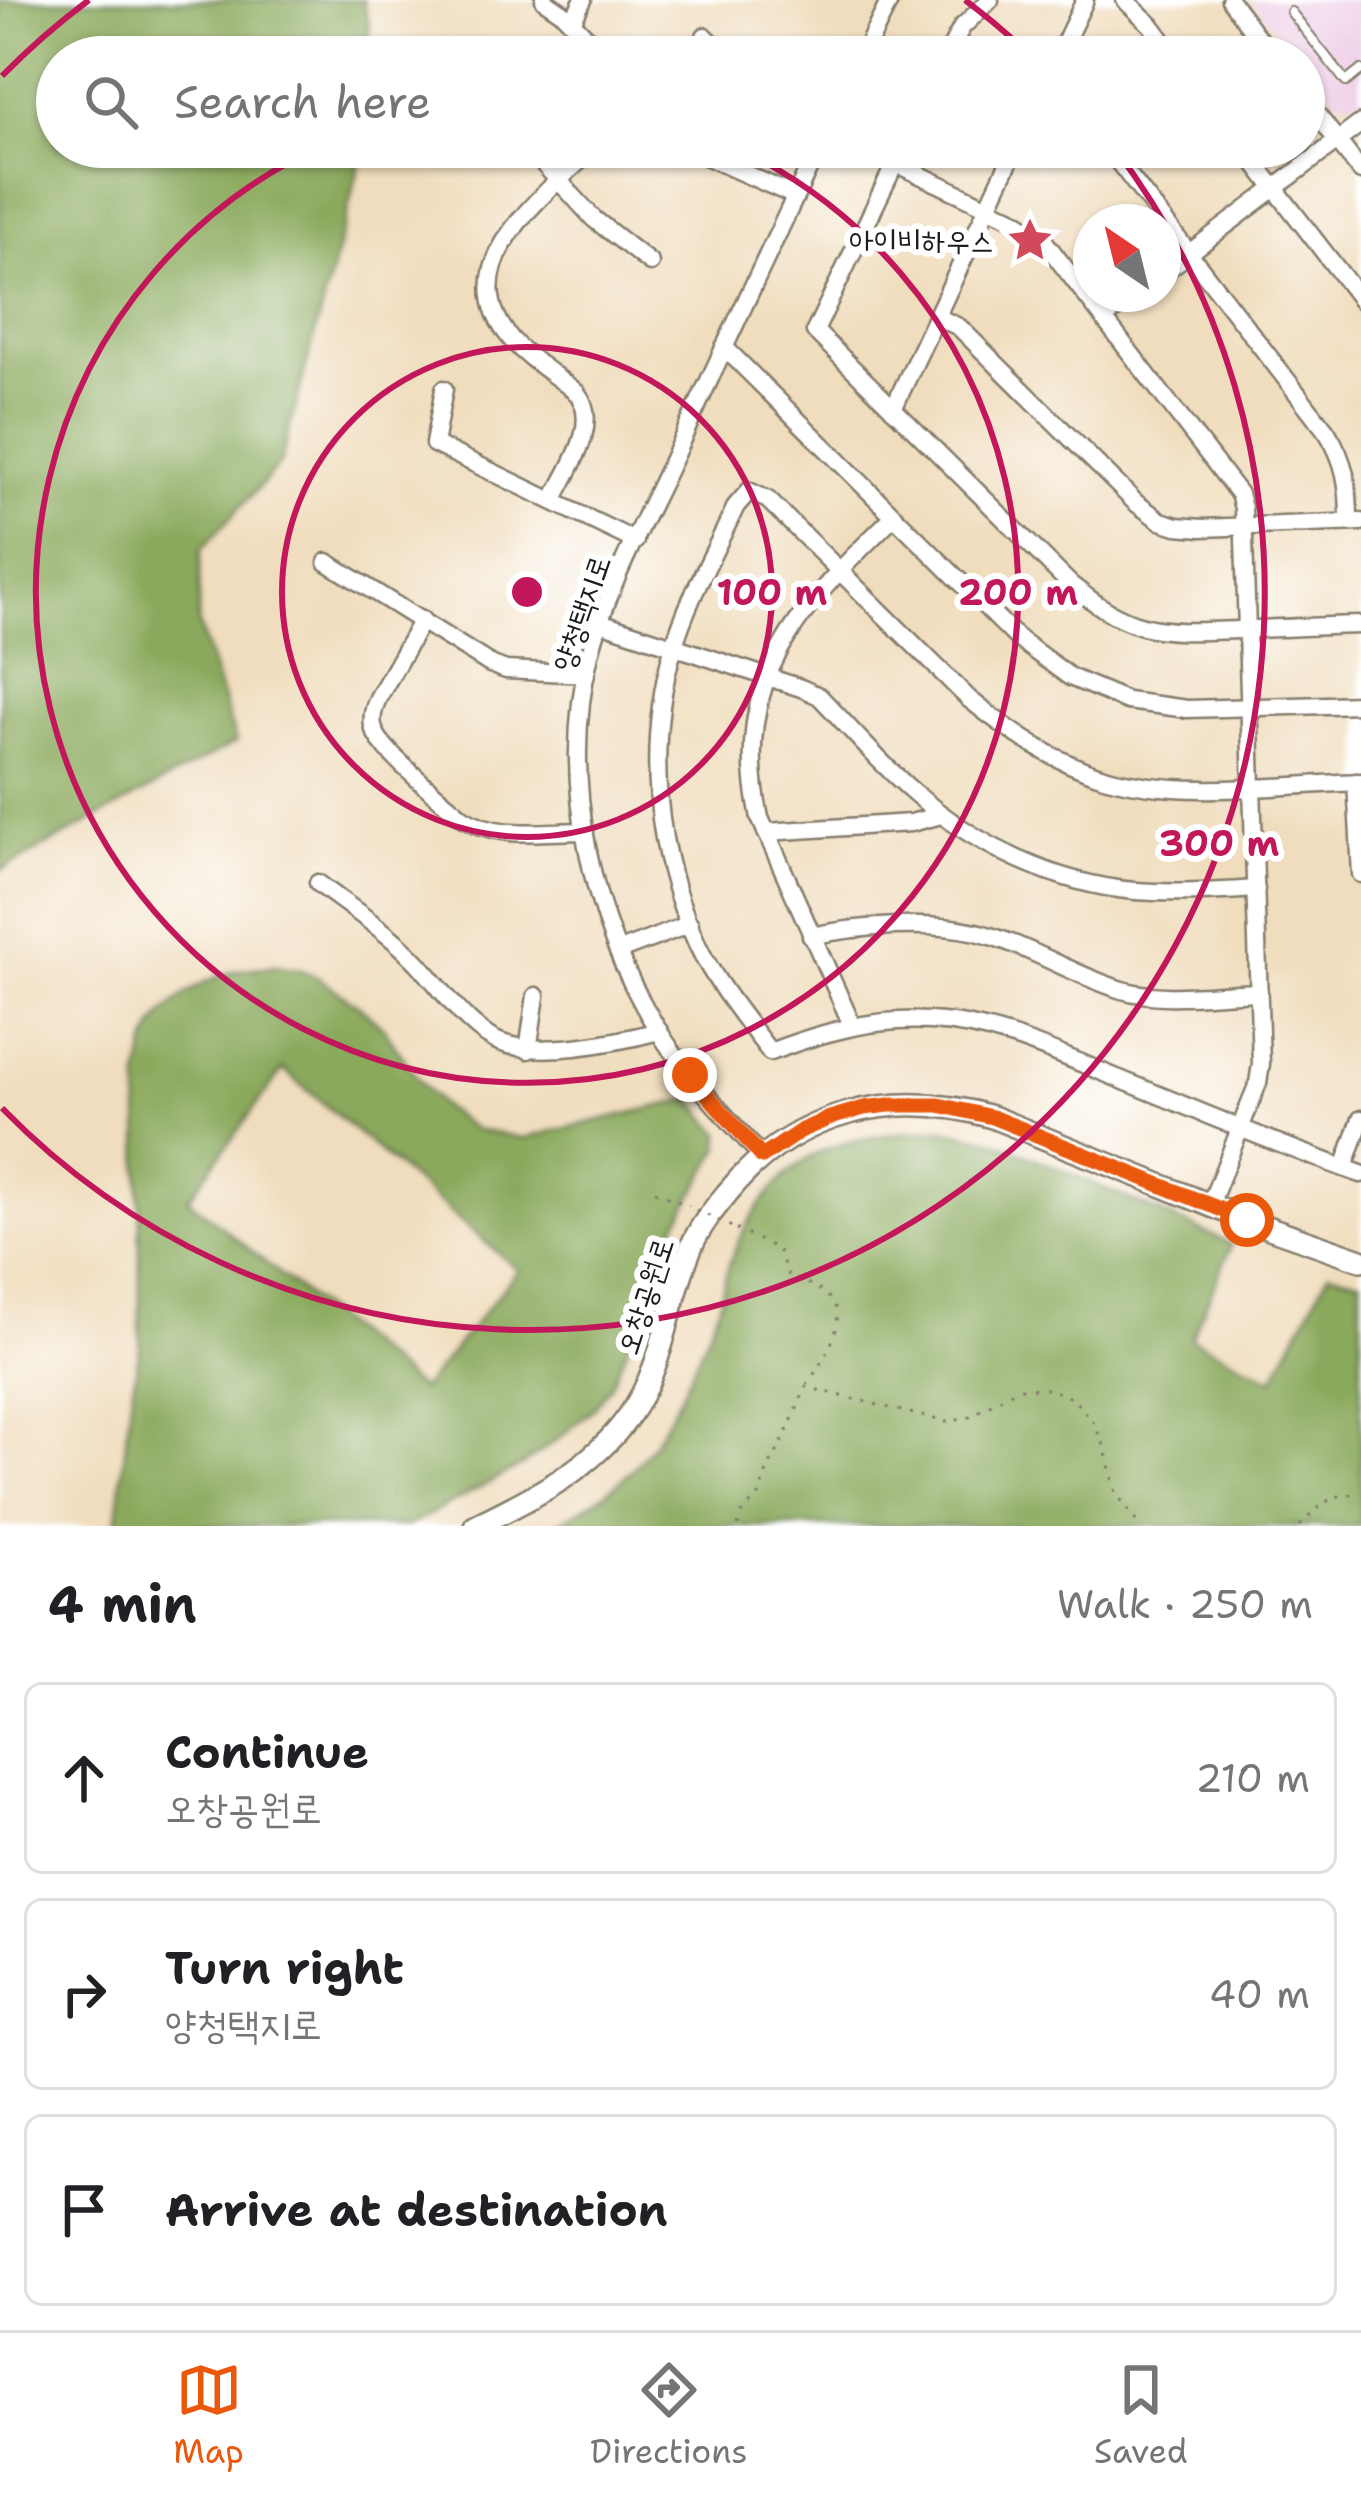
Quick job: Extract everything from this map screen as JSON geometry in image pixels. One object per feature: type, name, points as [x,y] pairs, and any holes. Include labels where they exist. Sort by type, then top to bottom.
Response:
[{"type":"street","points":[[544,0],[586,36]]},
{"type":"street","points":[[572,22],[584,0]]},
{"type":"street","points":[[872,36],[890,0]]},
{"type":"street","points":[[957,36],[990,0]]},
{"type":"street","points":[[1068,36],[1085,0]]},
{"type":"street","points":[[1125,0],[1159,36]]},
{"type":"street","points":[[1230,0],[1257,36]]},
{"type":"street","points":[[1325,150],[1361,123]]},
{"type":"street","points":[[1325,125],[1361,172]]},
{"type":"street","points":[[547,168],[594,219],[650,263]]},
{"type":"street","points":[[553,501],[586,430],[587,413],[584,402],[561,379],[513,340],[494,308],[492,266],[514,226],[573,168]]},
{"type":"street","points":[[732,168],[795,196]]},
{"type":"street","name":"양청택지로","points":[[762,1157],[658,1031],[619,951],[604,914],[585,831],[578,750],[586,674],[600,622],[809,168]]},
{"type":"street","points":[[893,168],[815,331],[1058,572],[1099,606],[1142,626],[1165,630],[1361,625]]},
{"type":"street","points":[[921,168],[1041,238],[1239,494],[1248,629],[1261,1064],[1258,1083],[1210,1204]]},
{"type":"street","points":[[893,409],[1006,168]]},
{"type":"street","points":[[937,316],[959,327],[1160,521],[1202,528],[1355,522],[1339,451],[1123,168]]},
{"type":"street","points":[[1259,168],[1361,300]]},
{"type":"street","points":[[1181,260],[1301,168]]},
{"type":"street","points":[[1104,318],[1112,312]]},
{"type":"street","points":[[724,347],[1017,638],[1070,677],[1115,697],[1157,707],[1361,704]]},
{"type":"street","points":[[444,389],[434,444],[635,541]]},
{"type":"street","points":[[1361,874],[1358,782],[1172,788],[1103,776],[1035,747],[969,700],[768,500],[749,490],[736,506],[674,647],[659,710],[656,776],[664,841],[698,947],[770,1052],[852,1025],[930,1021],[994,1030],[1353,1171],[1361,1119]]},
{"type":"street","points":[[852,1025],[766,832],[753,787],[751,752],[754,721],[767,678],[791,628],[893,517]]},
{"type":"street","points":[[327,562],[490,664],[506,670],[586,674]]},
{"type":"street","points":[[422,620],[373,712],[372,725],[383,746],[475,825],[506,832],[585,831]]},
{"type":"street","points":[[600,622],[819,696],[912,791],[941,814],[979,840],[1062,876],[1133,891],[1256,890]]},
{"type":"street","points":[[766,832],[911,823],[941,814]]},
{"type":"street","points":[[318,883],[412,956],[492,1039],[528,1050],[551,1049],[658,1031]]},
{"type":"street","points":[[619,951],[690,924]]},
{"type":"street","points":[[812,936],[907,928],[976,932],[1108,985],[1149,995],[1259,992]]},
{"type":"street","points":[[528,1050],[536,996]]},
{"type":"street","name":"오창공원로","points":[[475,1526],[566,1478],[627,1419],[651,1373],[694,1240],[739,1178],[762,1157],[830,1118],[914,1103],[992,1117],[1361,1260]]},
{"type":"lane","points":[[1292,12],[1311,36]]},
{"type":"lane","points":[[1325,55],[1346,82],[1361,70]]},
{"type":"path","points":[[655,1191],[778,1250],[789,1276],[812,1282],[830,1296],[837,1319],[837,1336],[806,1387],[760,1496],[741,1514],[738,1526]]},
{"type":"path","points":[[806,1387],[946,1422],[968,1418],[1018,1388],[1050,1389],[1072,1399],[1093,1422],[1116,1492],[1141,1526]]},
{"type":"path","points":[[1300,1526],[1336,1495],[1361,1496]]},
{"type":"shaded area","points":[[1250,0],[1361,0],[1361,99],[1337,100],[1325,87],[1325,36],[1280,36]]},
{"type":"green space","points":[[0,0],[363,0],[369,36],[36,36],[36,168],[359,168],[280,464],[201,550],[198,621],[236,742],[0,871]]},
{"type":"green space","points":[[273,966],[319,978],[360,1007],[384,1029],[444,1108],[475,1130],[524,1138],[691,1099],[721,1134],[720,1148],[654,1263],[636,1327],[611,1384],[595,1407],[524,1464],[408,1526],[116,1526],[140,1347],[139,1078],[145,1050],[163,1015],[191,991],[224,974]],"holes":[[[283,1069],[518,1270],[421,1390],[188,1199]]]},
{"type":"green space","points":[[943,1129],[995,1141],[1232,1244],[1191,1338],[1273,1379],[1329,1272],[1361,1280],[1361,1526],[552,1526],[607,1492],[652,1445],[703,1345],[743,1233],[778,1184],[808,1159],[838,1145]]},
{"type":"place","name":"아이비하우스","points":[[1030,240]]},
{"type":"route","points":[[690,1075],[762,1157],[802,1130],[864,1108],[939,1105],[992,1117],[1247,1220]]}]
